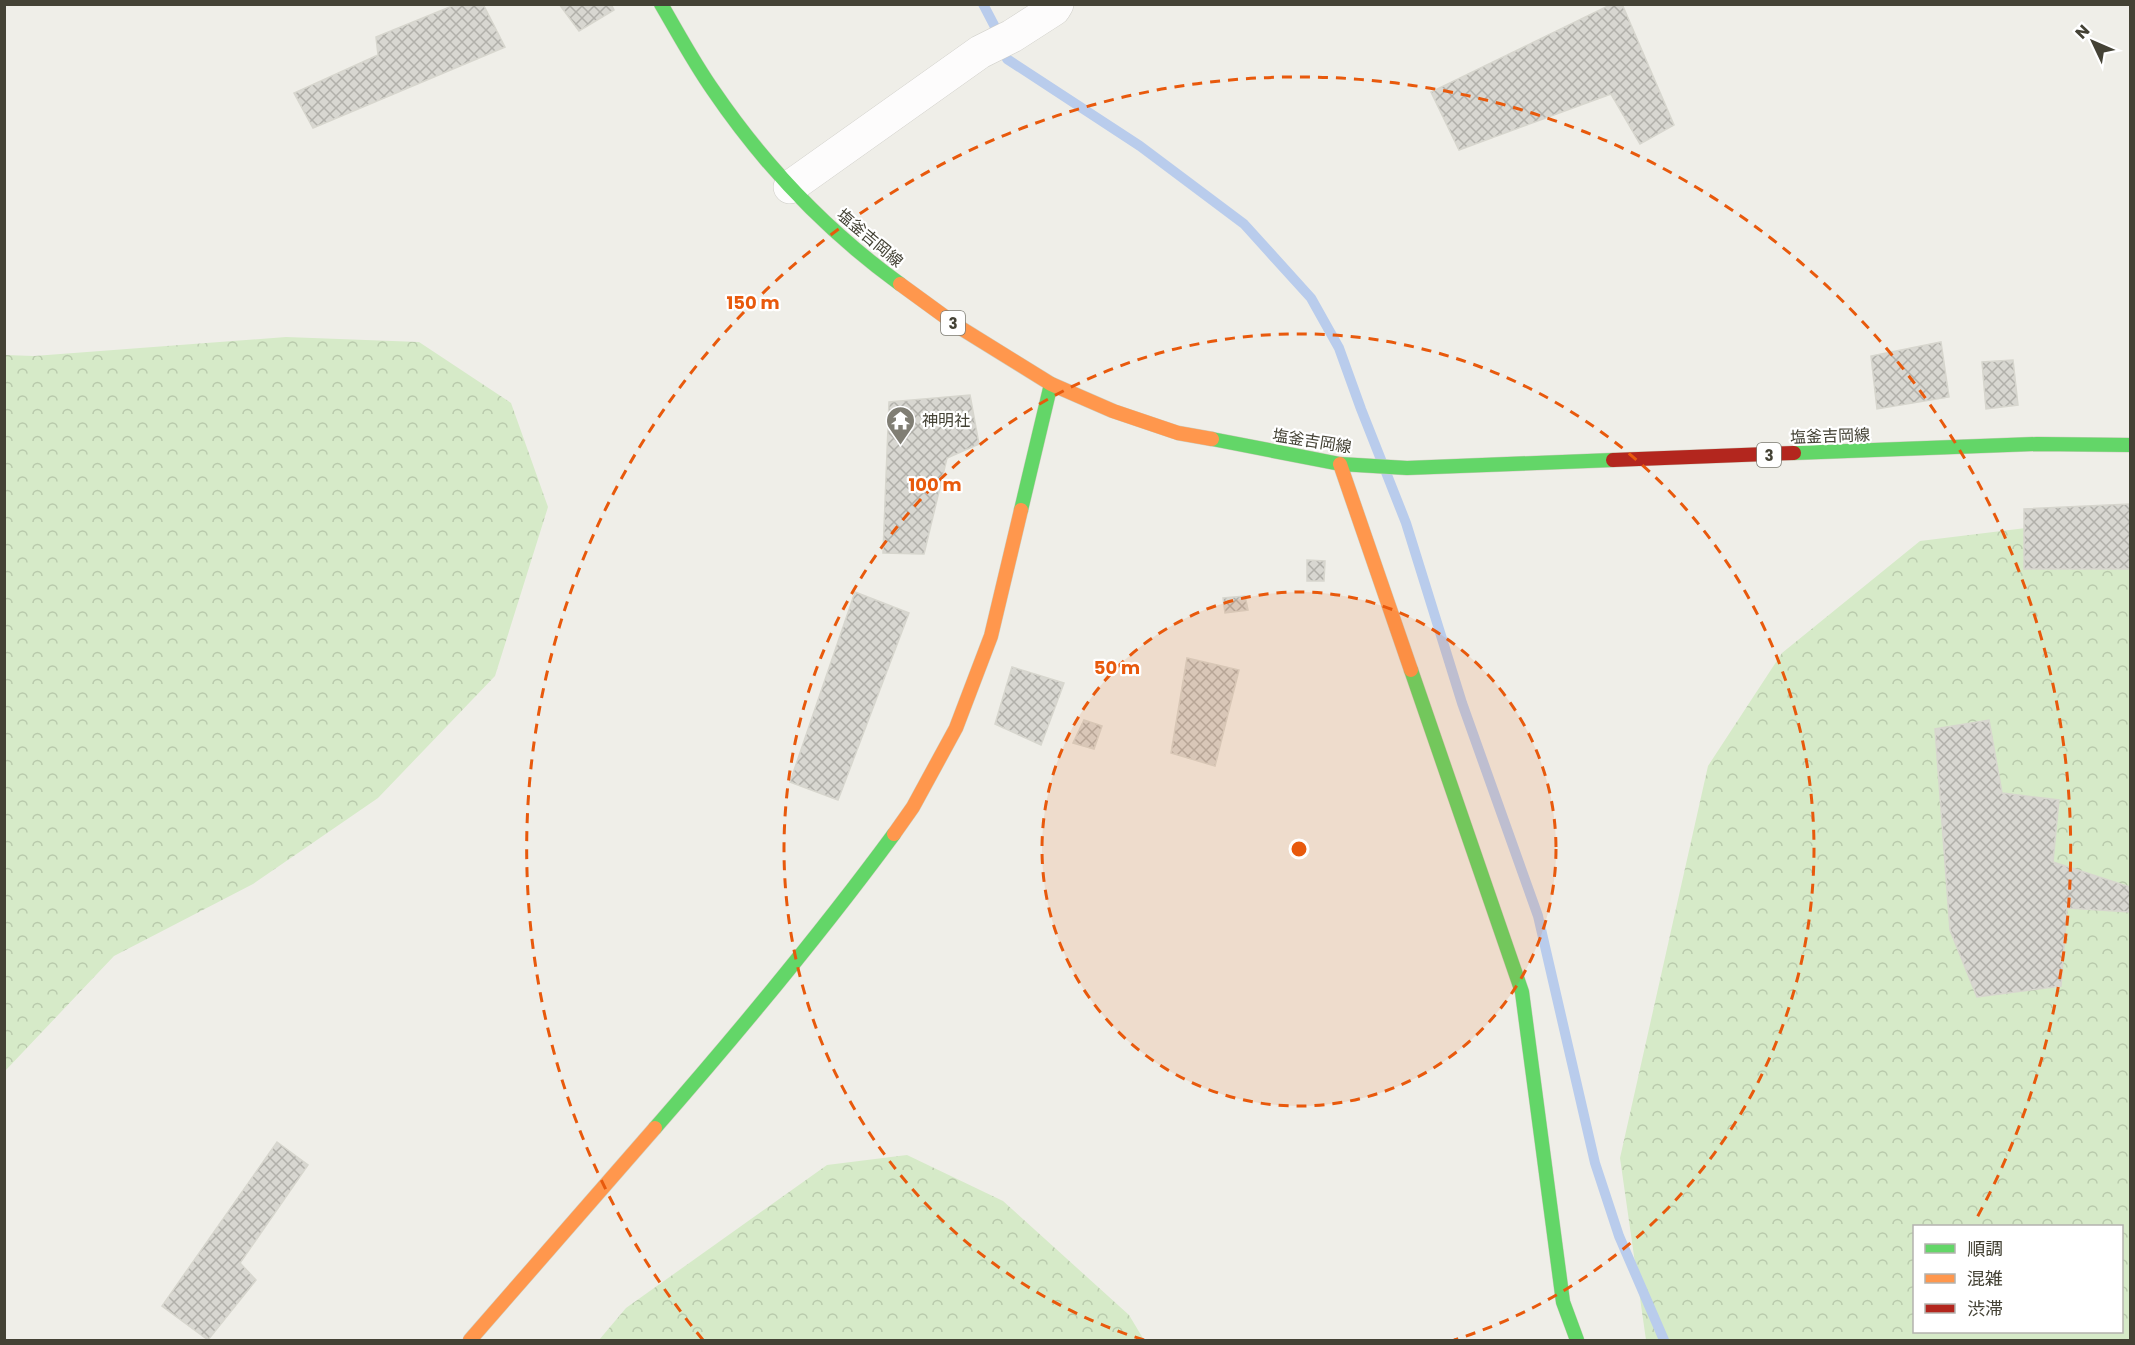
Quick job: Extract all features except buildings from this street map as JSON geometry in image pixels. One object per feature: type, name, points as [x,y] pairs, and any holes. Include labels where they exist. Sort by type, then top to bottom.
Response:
[{"type":"street","name":"塩釜吉岡線","points":[[661,4],[713,90],[744,131],[790,187],[831,229],[870,262],[959,327],[1051,384],[1113,411],[1178,433],[1340,464],[1407,468],[2037,444],[2130,445]]},
{"type":"street","points":[[790,187],[980,52],[1012,36],[1054,9],[1057,4]]},
{"type":"street","points":[[470,1341],[723,1050],[839,909],[913,807],[956,728],[991,636],[1051,384]]},
{"type":"street","points":[[1340,464],[1522,992],[1563,1302],[1577,1341]]},
{"type":"green space","points":[[286,337],[419,342],[511,403],[548,507],[495,676],[378,798],[253,884],[114,956],[5,1071],[5,355],[34,356]]},
{"type":"green space","points":[[2117,517],[2130,519],[2130,1340],[1646,1340],[1620,1158],[1708,766],[1782,653],[1920,541]]},
{"type":"green space","points":[[907,1155],[1003,1201],[1129,1315],[1144,1340],[599,1340],[626,1308],[827,1165]]},
{"type":"waterway","points":[[983,4],[1007,59],[1140,146],[1244,224],[1311,298],[1339,348],[1406,523],[1462,703],[1538,916],[1595,1163],[1619,1236],[1664,1340]]},
{"type":"traffic: fast","points":[[661,4],[713,90],[775,170],[847,242],[900,284]]},
{"type":"traffic: fast","points":[[1021,510],[1051,384]]},
{"type":"traffic: fast","points":[[1212,439],[1340,464],[1407,468],[1613,460]]},
{"type":"traffic: fast","points":[[1794,453],[2037,444],[2130,445]]},
{"type":"traffic: fast","points":[[1411,670],[1522,992],[1563,1302],[1577,1340]]},
{"type":"traffic: fast","points":[[655,1128],[778,984],[894,834]]},
{"type":"traffic: slow","points":[[900,284],[959,327],[1051,384],[1113,411],[1178,433],[1212,439]]},
{"type":"traffic: slow","points":[[1340,464],[1411,670]]},
{"type":"traffic: slow","points":[[894,834],[913,807],[956,728],[991,636],[1021,510]]},
{"type":"traffic: slow","points":[[470,1340],[655,1128]]},
{"type":"traffic: jam","points":[[1613,460],[1794,453]]},
{"type":"place","name":"神明社","points":[[901,446]]}]
